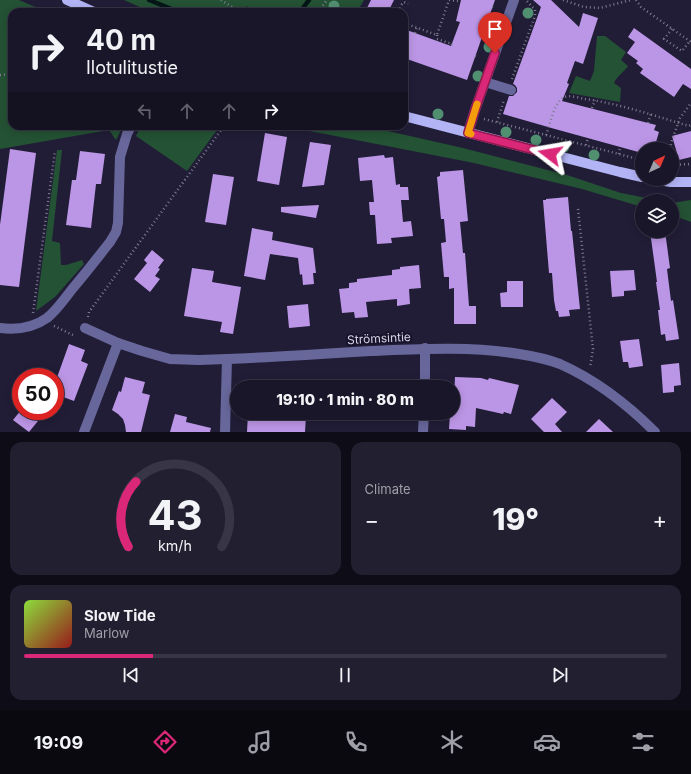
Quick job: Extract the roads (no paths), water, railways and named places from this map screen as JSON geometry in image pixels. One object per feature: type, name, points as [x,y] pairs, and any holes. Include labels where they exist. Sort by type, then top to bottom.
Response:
[{"type":"main road","points":[[68,0],[85,8]]},
{"type":"main road","points":[[408,117],[635,175]]},
{"type":"main road","points":[[679,181],[691,182]]},
{"type":"street","points":[[468,133],[514,0]]},
{"type":"street","points":[[485,82],[509,90]]},
{"type":"street","points":[[0,328],[13,330],[31,326],[46,318],[59,306],[110,242],[116,232],[118,223],[120,157],[129,130]]},
{"type":"street","name":"Strömsintie","points":[[85,328],[118,343],[170,359],[226,360],[425,348],[477,349],[503,351],[532,356],[559,364],[587,378],[611,393],[630,408],[650,430]]},
{"type":"street","points":[[84,432],[118,343]]},
{"type":"street","points":[[425,348],[425,380]]},
{"type":"street","points":[[225,432],[226,360]]},
{"type":"street","points":[[423,432],[424,420]]},
{"type":"waterway","points":[[149,0],[169,8]]},
{"type":"waterway","points":[[303,8],[309,0]]}]
